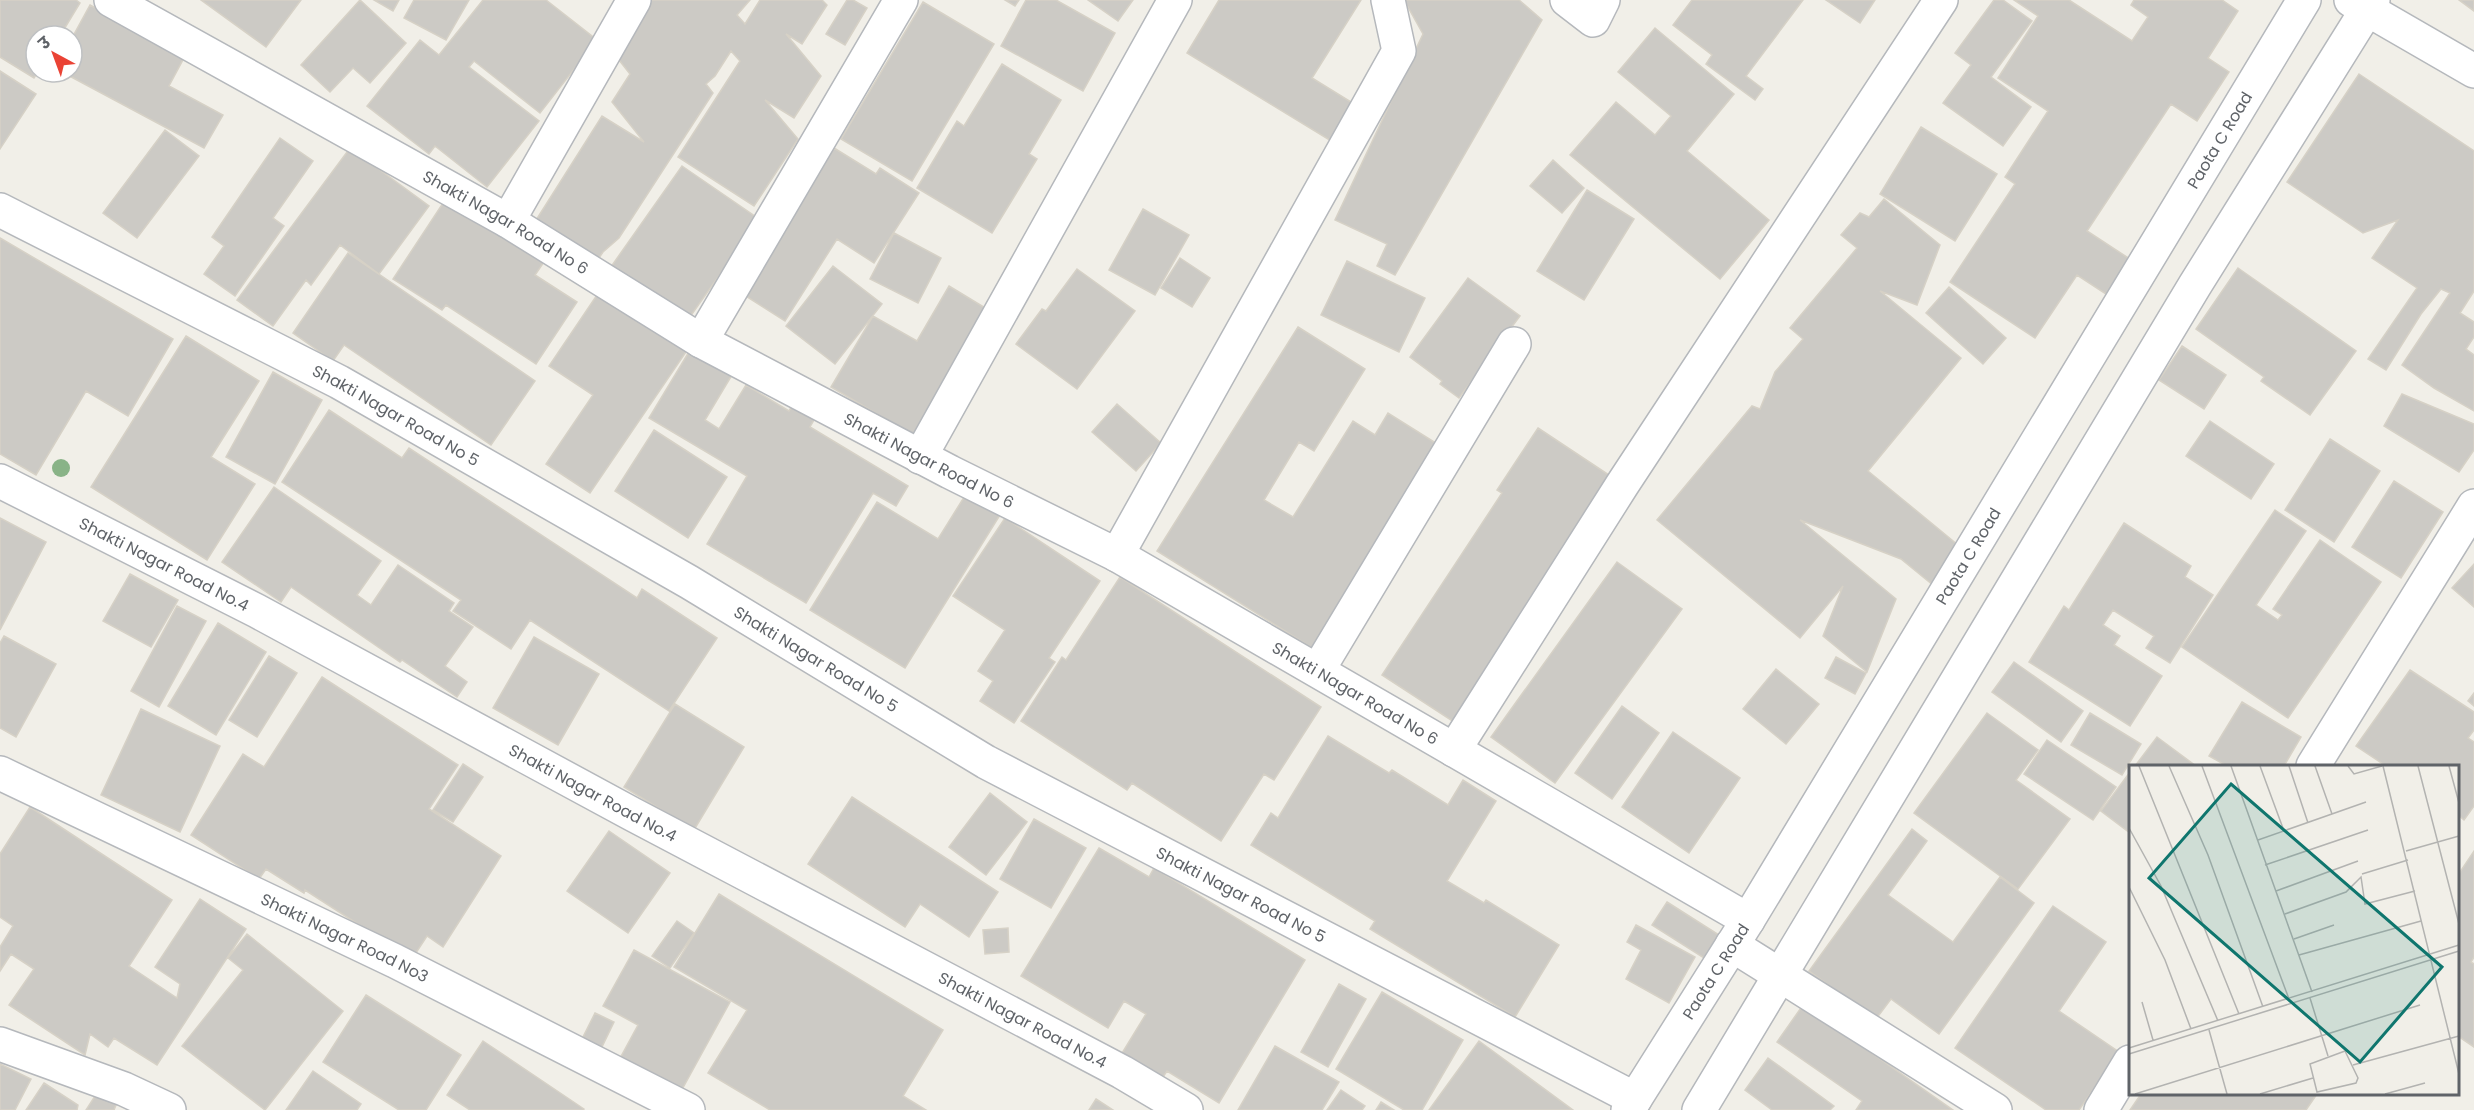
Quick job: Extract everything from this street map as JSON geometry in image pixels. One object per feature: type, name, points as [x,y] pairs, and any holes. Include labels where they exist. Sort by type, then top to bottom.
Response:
[{"type":"street","name":"Shakti Nagar Road No 6","points":[[111,0],[508,221],[701,341],[920,457],[1117,555],[1454,750],[1740,933],[1781,977],[1995,1110]]},
{"type":"street","points":[[701,341],[901,0]]},
{"type":"street","points":[[920,457],[1175,0]]},
{"type":"street","points":[[1117,555],[1399,51],[1388,0]]},
{"type":"street","points":[[1567,0],[1593,21],[1603,0]]},
{"type":"street","points":[[1454,750],[1622,486],[1941,0]]},
{"type":"street","name":"Paota C Road","points":[[1632,1104],[1740,933],[2304,0]]},
{"type":"street","points":[[1699,1110],[1781,977],[2364,3],[2474,71]]},
{"type":"street","points":[[508,221],[624,4]]},
{"type":"street","name":"Shakti Nagar Road No 5","points":[[0,210],[339,382],[689,582],[986,762],[1632,1104]]},
{"type":"street","points":[[1318,670],[1514,344]]},
{"type":"street","name":"Shakti Nagar Road No.4","points":[[0,481],[267,616],[632,814],[1122,1072],[1186,1110]]},
{"type":"street","points":[[2314,765],[2474,506]]},
{"type":"street","name":"Shakti Nagar Road No3","points":[[0,772],[395,961],[688,1110]]},
{"type":"street","points":[[0,1044],[124,1089],[169,1110]]},
{"type":"street","points":[[2101,1110],[2129,1064]]},
{"type":"building","points":[[0,0],[76,0],[80,3],[67,24],[24,24],[24,72],[0,57]]},
{"type":"building","points":[[201,0],[301,0],[266,47]]},
{"type":"building","points":[[360,0],[406,43],[370,83],[353,68],[330,92],[301,65]]},
{"type":"building","points":[[374,0],[399,0],[393,11]]},
{"type":"building","points":[[414,0],[469,0],[446,40],[404,18]]},
{"type":"building","points":[[483,0],[546,0],[597,40],[540,113],[474,61],[469,67],[539,121],[487,187],[435,146],[429,154],[367,106],[420,40],[439,55]]},
{"type":"building","points":[[650,0],[750,0],[737,15],[745,24],[760,0],[822,0],[827,5],[802,44],[786,34],[821,76],[794,118],[765,100],[798,139],[754,206],[678,157],[740,61],[731,51],[715,76],[706,84],[713,93],[619,238],[603,252],[593,267],[531,228],[602,116],[644,142],[612,102],[630,74],[615,55]]},
{"type":"building","points":[[847,0],[853,0],[867,8],[845,45],[826,34]]},
{"type":"building","points":[[1005,0],[1019,0],[1015,6]]},
{"type":"building","points":[[1026,0],[1056,0],[1115,33],[1083,91],[1001,46]]},
{"type":"building","points":[[1088,0],[1133,0],[1118,21]]},
{"type":"building","points":[[1219,0],[1361,0],[1312,78],[1364,110],[1341,147],[1187,53]]},
{"type":"building","points":[[1404,0],[1519,0],[1542,20],[1395,275],[1377,266],[1387,244],[1335,220],[1423,34]]},
{"type":"building","points":[[1692,0],[1803,0],[1746,76],[1763,89],[1755,100],[1706,64],[1712,55],[1673,25]]},
{"type":"building","points":[[1826,0],[1875,0],[1860,23]]},
{"type":"building","points":[[1994,0],[2003,0],[2032,21],[1991,77],[2031,107],[2003,146],[1943,103],[1971,65],[1955,53]]},
{"type":"building","points":[[2014,0],[2069,0],[2132,41],[2148,17],[2131,5],[2134,0],[2222,0],[2238,11],[2208,58],[2229,72],[2197,121],[2171,104],[2087,231],[2136,263],[2112,298],[2077,275],[2035,338],[1950,282],[2015,184],[2005,177],[2048,111],[1998,78],[2038,16]]},
{"type":"building","points":[[2459,0],[2474,0],[2474,11]]},
{"type":"building","points":[[923,2],[994,44],[912,181],[841,139]]},
{"type":"building","points":[[90,5],[185,56],[169,86],[223,115],[204,148],[84,84],[84,24],[80,24]]},
{"type":"building","points":[[1655,28],[1734,94],[1687,151],[1769,220],[1720,279],[1570,155],[1616,102],[1655,135],[1671,116],[1618,72]]},
{"type":"building","points":[[1002,64],[1061,100],[1029,154],[1037,159],[992,233],[917,188],[957,121],[964,126]]},
{"type":"building","points":[[0,71],[36,94],[0,149]]},
{"type":"building","points":[[2359,74],[2474,151],[2474,291],[2460,313],[2474,322],[2474,337],[2466,349],[2474,355],[2474,411],[2434,388],[2402,365],[2450,293],[2441,289],[2421,314],[2386,370],[2368,359],[2417,288],[2372,258],[2398,220],[2363,233],[2287,182]]},
{"type":"building","points":[[1921,127],[1997,174],[1955,241],[1880,194]]},
{"type":"building","points":[[165,130],[199,156],[137,238],[103,213]]},
{"type":"building","points":[[280,138],[313,161],[273,218],[284,226],[235,296],[204,274],[224,246],[212,237]]},
{"type":"building","points":[[350,148],[429,206],[379,274],[340,245],[311,285],[306,280],[273,326],[237,300]]},
{"type":"building","points":[[834,148],[876,174],[880,168],[919,193],[874,263],[837,239],[785,321],[741,293]]},
{"type":"building","points":[[1553,160],[1584,188],[1562,213],[1530,186]]},
{"type":"building","points":[[682,166],[759,219],[685,324],[608,271]]},
{"type":"building","points":[[1587,190],[1634,219],[1584,300],[1537,271]]},
{"type":"building","points":[[447,197],[544,262],[535,275],[577,302],[536,364],[446,305],[442,310],[393,279]]},
{"type":"building","points":[[1884,199],[1940,245],[1917,305],[1880,291],[1961,358],[1868,471],[1969,554],[1939,590],[1901,559],[1800,520],[1896,599],[1867,672],[1823,636],[1843,586],[1800,638],[1657,520],[1752,406],[1760,409],[1775,372],[1803,339],[1790,328],[1857,248],[1841,235],[1860,213],[1869,217]]},
{"type":"building","points":[[1143,209],[1189,235],[1155,295],[1109,270]]},
{"type":"building","points":[[894,233],[941,258],[918,303],[870,279]]},
{"type":"building","points":[[0,238],[173,339],[128,416],[86,391],[36,475],[0,454]]},
{"type":"building","points":[[348,253],[535,381],[491,445],[344,345],[333,361],[293,333]]},
{"type":"building","points":[[1180,258],[1210,278],[1192,307],[1161,288]]},
{"type":"building","points":[[1347,261],[1425,298],[1399,352],[1321,315]]},
{"type":"building","points":[[833,266],[882,304],[835,364],[786,326]]},
{"type":"building","points":[[2238,268],[2356,351],[2310,415],[2261,381],[2264,377],[2196,329]]},
{"type":"building","points":[[1077,269],[1135,311],[1077,389],[1016,344],[1042,309],[1046,311]]},
{"type":"building","points":[[1468,278],[1520,316],[1459,398],[1440,384],[1442,381],[1410,357]]},
{"type":"building","points":[[949,286],[992,312],[918,438],[831,387],[873,316],[917,341]]},
{"type":"building","points":[[1949,287],[2006,338],[1983,364],[1926,313]]},
{"type":"building","points":[[601,289],[688,349],[590,493],[546,464],[593,395],[549,366]]},
{"type":"building","points":[[1298,327],[1365,369],[1314,451],[1299,442],[1264,500],[1293,517],[1353,421],[1375,435],[1388,413],[1439,445],[1312,648],[1157,551]]},
{"type":"building","points":[[186,336],[259,381],[211,457],[255,484],[207,560],[91,487]]},
{"type":"building","points":[[2182,346],[2226,375],[2204,409],[2159,380]]},
{"type":"building","points":[[690,350],[732,375],[705,420],[719,429],[746,385],[789,411],[796,399],[818,413],[810,427],[908,486],[896,506],[873,493],[806,603],[707,544],[747,476],[649,418]]},
{"type":"building","points":[[273,372],[322,400],[275,484],[226,457]]},
{"type":"building","points":[[2402,394],[2474,424],[2474,450],[2459,472],[2384,426]]},
{"type":"building","points":[[1117,404],[1161,443],[1136,471],[1092,432]]},
{"type":"building","points":[[329,410],[402,458],[409,448],[637,598],[642,589],[717,638],[669,711],[530,620],[511,649],[453,611],[461,600],[282,482]]},
{"type":"building","points":[[2210,421],[2274,464],[2251,499],[2186,456]]},
{"type":"building","points":[[1538,428],[1618,481],[1457,724],[1382,675],[1502,493],[1497,490]]},
{"type":"building","points":[[654,430],[727,477],[688,538],[615,491]]},
{"type":"building","points":[[2330,439],[2380,471],[2334,542],[2285,510]]},
{"type":"building","points":[[2394,481],[2443,512],[2401,578],[2352,547]]},
{"type":"building","points":[[274,487],[381,561],[357,595],[371,605],[398,565],[454,603],[449,611],[473,627],[445,666],[467,682],[457,697],[402,660],[400,662],[291,587],[281,602],[222,562]]},
{"type":"building","points":[[966,494],[1000,515],[905,668],[810,610],[877,502],[938,539]]},
{"type":"building","points":[[2275,510],[2306,531],[2256,605],[2278,620],[2282,615],[2273,609],[2320,540],[2381,582],[2288,718],[2182,647]]},
{"type":"building","points":[[0,518],[46,542],[0,630]]},
{"type":"building","points":[[1005,518],[1100,581],[1049,658],[1055,662],[1014,723],[980,701],[993,681],[978,671],[1005,630],[953,596]]},
{"type":"building","points":[[2124,523],[2191,566],[2185,577],[2213,595],[2170,663],[2146,648],[2154,636],[2113,610],[2103,625],[2120,636],[2114,645],[2162,676],[2130,726],[2029,662],[2064,606],[2069,610]]},
{"type":"building","points":[[1617,562],[1682,609],[1555,783],[1491,737]]},
{"type":"building","points":[[2474,564],[2474,607],[2452,588]]},
{"type":"building","points":[[130,574],[178,600],[151,647],[103,621]]},
{"type":"building","points":[[1120,577],[1321,707],[1274,780],[1264,774],[1221,841],[1132,783],[1127,790],[1021,721],[1062,657],[1066,660]]},
{"type":"building","points":[[177,606],[206,621],[159,707],[131,691]]},
{"type":"building","points":[[218,623],[266,652],[216,735],[168,706]]},
{"type":"building","points":[[4,636],[56,664],[16,737],[0,728],[0,643]]},
{"type":"building","points":[[534,637],[599,674],[558,745],[493,708]]},
{"type":"building","points":[[269,656],[297,673],[257,737],[229,720]]},
{"type":"building","points":[[1836,657],[1866,673],[1855,694],[1825,678]]},
{"type":"building","points":[[2014,662],[2083,711],[2061,742],[1992,692]]},
{"type":"building","points":[[1776,669],[1819,704],[1786,744],[1743,709]]},
{"type":"building","points":[[2410,670],[2474,712],[2474,730],[2468,738],[2474,742],[2474,806],[2464,820],[2459,816],[2459,765],[2384,765],[2356,746]]},
{"type":"building","points":[[322,677],[458,765],[429,809],[501,856],[443,947],[427,936],[412,959],[305,890],[304,893],[266,869],[259,879],[191,835],[243,754],[264,767]]},
{"type":"building","points":[[2474,693],[2474,706],[2468,701]]},
{"type":"building","points":[[2242,702],[2301,737],[2285,765],[2225,765],[2209,756]]},
{"type":"building","points":[[675,704],[744,747],[694,830],[624,787]]},
{"type":"building","points":[[1622,706],[1659,733],[1612,799],[1575,773]]},
{"type":"building","points":[[141,709],[220,746],[180,832],[101,795]]},
{"type":"building","points":[[1987,713],[2038,750],[2016,780],[2070,819],[2018,889],[1914,813]]},
{"type":"building","points":[[2090,713],[2141,744],[2122,775],[2071,745]]},
{"type":"building","points":[[1673,732],[1740,778],[1689,853],[1622,807]]},
{"type":"building","points":[[1328,736],[1389,773],[1392,770],[1448,805],[1463,780],[1496,801],[1447,881],[1484,903],[1486,900],[1559,945],[1515,1017],[1370,929],[1375,921],[1251,845],[1271,813],[1278,818]]},
{"type":"building","points":[[2157,737],[2195,765],[2136,765]]},
{"type":"building","points":[[2047,740],[2116,787],[2093,820],[2024,774]]},
{"type":"building","points":[[463,764],[483,777],[453,822],[433,810]]},
{"type":"building","points":[[2129,773],[2129,832],[2101,811]]},
{"type":"building","points":[[990,793],[1027,822],[986,875],[949,847]]},
{"type":"building","points":[[852,797],[998,892],[969,937],[920,904],[905,927],[808,864]]},
{"type":"building","points":[[30,807],[172,900],[129,966],[177,998],[180,984],[155,967],[200,899],[246,929],[157,1065],[114,1038],[108,1047],[90,1034],[85,1055],[9,1005],[34,969],[11,954],[0,971],[0,947],[13,926],[0,917],[0,854]]},
{"type":"building","points":[[1034,819],[1086,848],[1051,908],[1000,879]]},
{"type":"building","points":[[1912,829],[1927,841],[1888,895],[1953,942],[2000,877],[2034,903],[1939,1034],[1891,999],[1876,1019],[1809,971]]},
{"type":"building","points":[[609,831],[670,873],[628,933],[567,891]]},
{"type":"building","points":[[1099,848],[1149,877],[1154,868],[1305,960],[1219,1103],[1167,1071],[1159,1083],[1119,1058],[1146,1014],[1124,1001],[1108,1028],[1021,976]]},
{"type":"building","points":[[2474,851],[2474,957],[2471,962],[2474,964],[2474,1047],[2459,1037],[2459,874]]},
{"type":"building","points":[[719,894],[943,1030],[903,1096],[926,1110],[770,1110],[708,1073],[747,1010],[674,967]]},
{"type":"building","points":[[1667,902],[1719,935],[1704,958],[1652,925]]},
{"type":"building","points":[[2053,906],[2106,942],[2059,1011],[2119,1052],[2079,1110],[2046,1110],[1955,1048]]},
{"type":"building","points":[[677,921],[694,933],[670,968],[652,956]]},
{"type":"building","points":[[1636,925],[1695,957],[1669,1003],[1626,979],[1641,950],[1627,942]]},
{"type":"building","points":[[1008,928],[1009,952],[985,954],[983,930]]},
{"type":"building","points":[[247,934],[343,1011],[265,1110],[182,1046],[243,970],[228,958]]},
{"type":"building","points":[[634,950],[730,1002],[679,1095],[618,1062],[638,1025],[603,1006]]},
{"type":"building","points":[[1339,984],[1366,999],[1328,1067],[1301,1052]]},
{"type":"building","points":[[1382,992],[1463,1040],[1422,1110],[1404,1110],[1336,1069]]},
{"type":"building","points":[[366,995],[461,1055],[426,1110],[399,1110],[323,1062]]},
{"type":"building","points":[[1803,1005],[1953,1110],[1856,1110],[1862,1101],[1777,1042]]},
{"type":"building","points":[[595,1013],[614,1022],[600,1051],[581,1041]]},
{"type":"building","points":[[483,1041],[584,1109],[470,1110],[447,1095]]},
{"type":"building","points":[[1479,1041],[1573,1110],[1429,1110]]},
{"type":"building","points":[[1275,1046],[1339,1082],[1322,1110],[1238,1110]]},
{"type":"building","points":[[1768,1058],[1834,1106],[1830,1110],[1772,1110],[1745,1090]]},
{"type":"building","points":[[0,1064],[31,1079],[15,1110],[0,1110]]},
{"type":"building","points":[[313,1071],[361,1104],[357,1110],[286,1110]]},
{"type":"building","points":[[44,1083],[78,1105],[77,1110],[26,1110]]},
{"type":"building","points":[[1341,1090],[1365,1106],[1362,1110],[1327,1110]]},
{"type":"building","points":[[97,1093],[116,1105],[114,1110],[86,1110]]},
{"type":"building","points":[[2140,1095],[2316,1095],[2306,1110],[2130,1110]]},
{"type":"building","points":[[1096,1099],[1113,1110],[1089,1110]]},
{"type":"building","points":[[1381,1102],[1394,1110],[1376,1110]]}]
